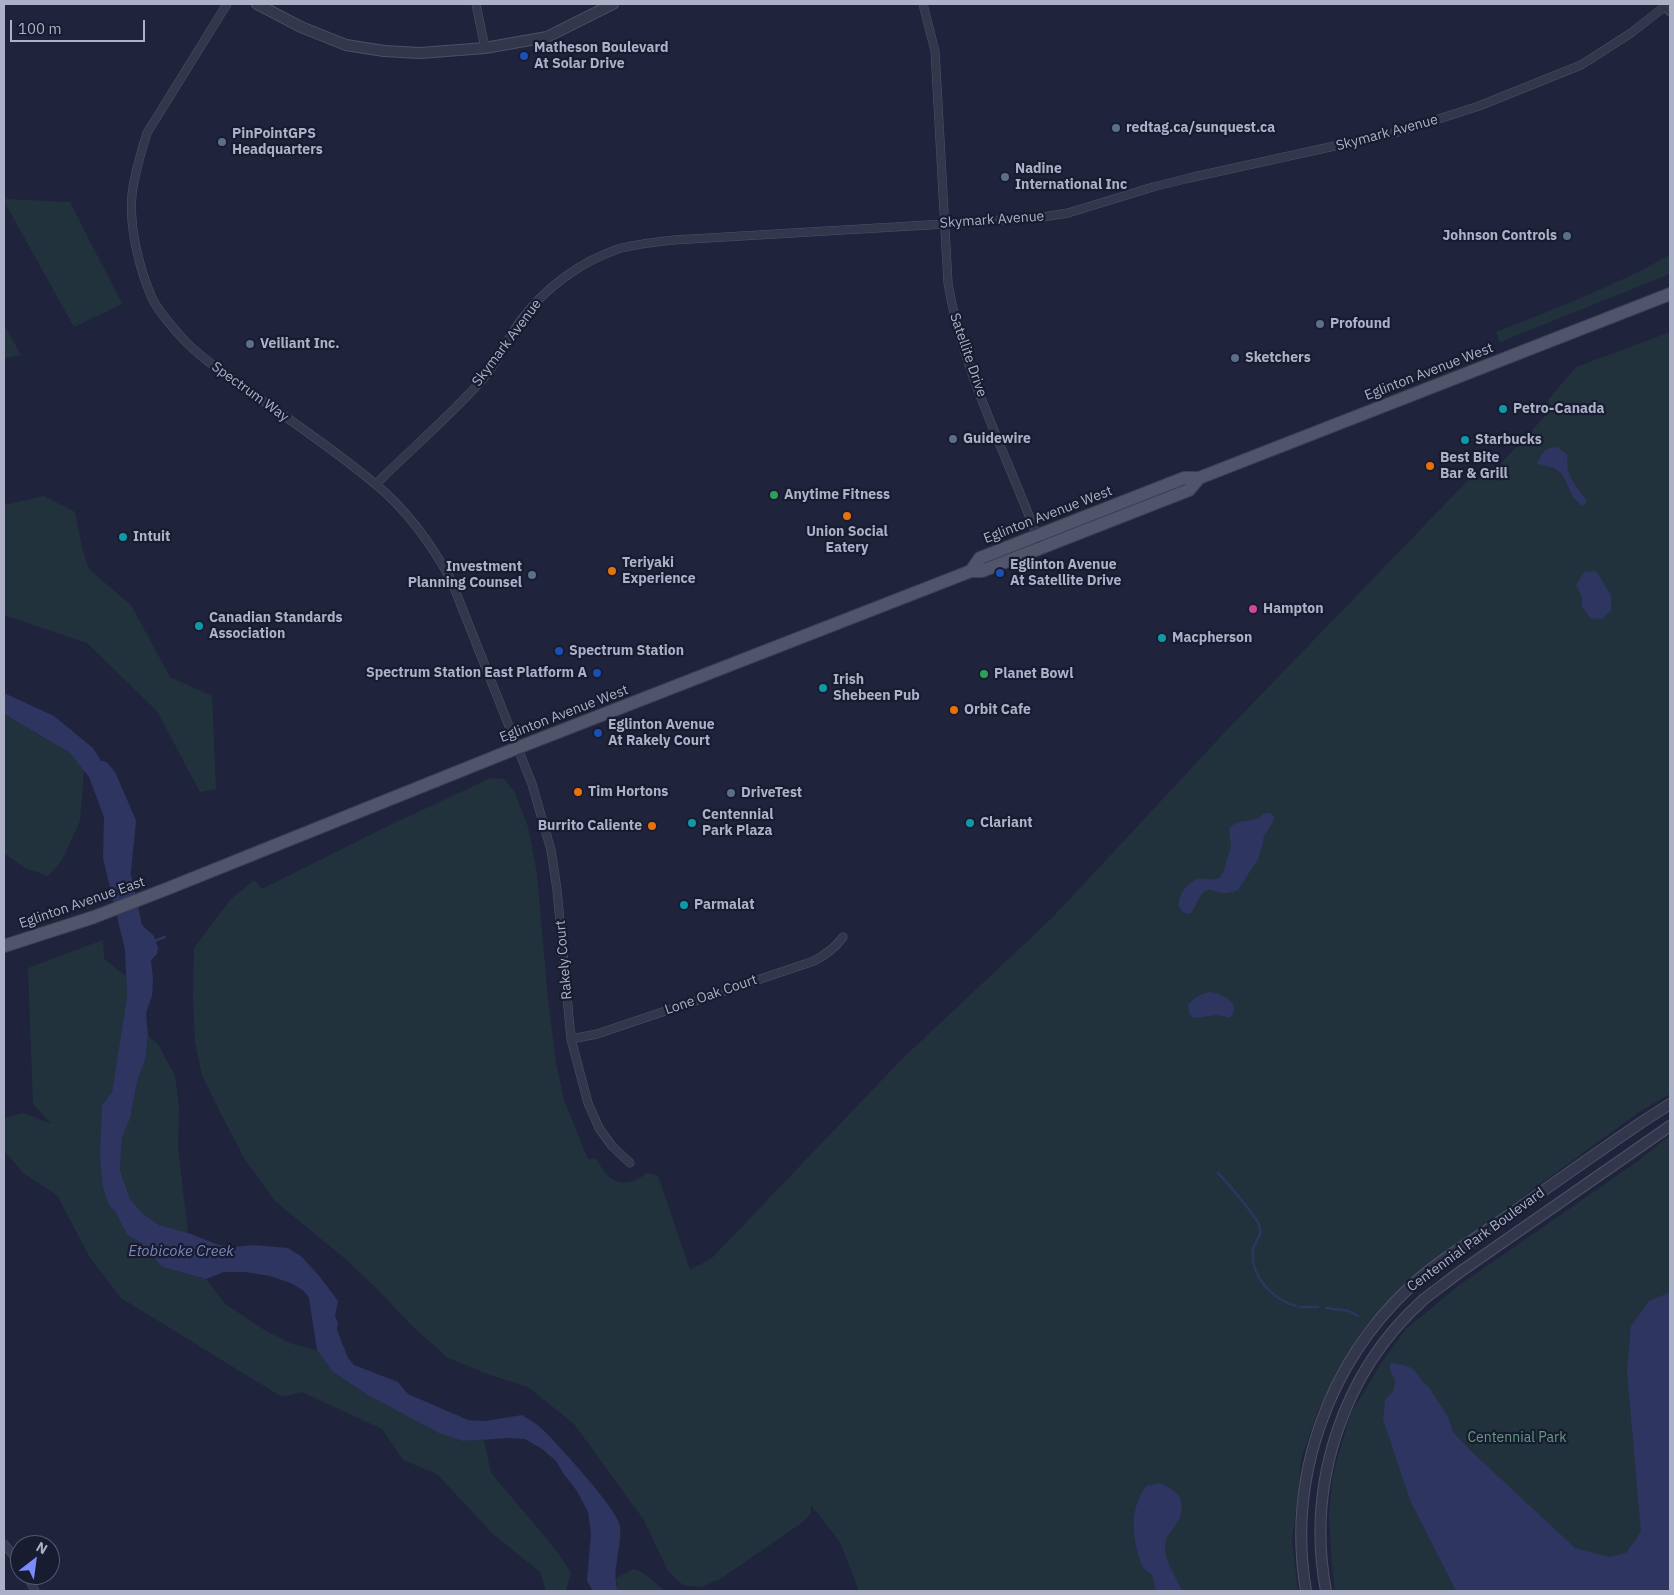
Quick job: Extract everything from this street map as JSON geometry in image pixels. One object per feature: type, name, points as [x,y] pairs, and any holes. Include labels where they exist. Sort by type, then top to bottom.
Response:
[{"type":"main road","name":"Eglinton Avenue West","points":[[169,888],[517,748],[971,571],[982,571],[1039,542],[1184,478],[1199,478],[1670,294]]},
{"type":"main road","name":"Eglinton Avenue East","points":[[4,946],[94,917],[169,888]]},
{"type":"street","name":"Spectrum Way","points":[[227,4],[147,133],[140,156],[132,195],[134,234],[140,265],[153,299],[184,340],[209,362],[346,460],[376,484],[420,531],[451,580],[517,748]]},
{"type":"street","points":[[257,4],[301,27],[346,45],[420,53],[485,48],[547,37],[613,4]]},
{"type":"street","points":[[476,4],[485,48]]},
{"type":"street","name":"Satellite Drive","points":[[923,4],[935,51],[948,283],[953,316],[972,373],[1039,542]]},
{"type":"street","name":"Skymark Avenue","points":[[376,484],[482,380],[522,319],[540,298],[566,276],[604,255],[633,245],[674,240],[945,224],[1068,214],[1153,187],[1189,178],[1398,132],[1479,106],[1581,65],[1631,33],[1667,6]]},
{"type":"street","name":"Rakely Court","points":[[517,748],[532,784],[551,850],[559,909],[571,1039],[588,1103],[599,1128],[612,1146],[630,1162]]},
{"type":"street","name":"Lone Oak Court","points":[[571,1039],[597,1034],[814,960],[831,951],[843,936]]},
{"type":"street","name":"Centennial Park Boulevard","points":[[1306,1591],[1301,1552],[1301,1519],[1302,1498],[1310,1458],[1322,1416],[1345,1367],[1360,1344],[1383,1315],[1411,1285],[1670,1104]]},
{"type":"street","name":"Centennial Park Boulevard","points":[[1326,1591],[1320,1549],[1320,1520],[1328,1459],[1338,1429],[1360,1379],[1387,1339],[1423,1300],[1457,1274],[1670,1126]]},
{"type":"green space","points":[[4,199],[70,202],[122,304],[74,327]]},
{"type":"green space","points":[[1670,255],[1670,274],[1500,342],[1496,332],[1606,287]]},
{"type":"green space","points":[[4,325],[21,355],[4,358]]},
{"type":"green space","points":[[1670,332],[1670,1094],[1639,1112],[1450,1250],[1386,1304],[1363,1329],[1341,1364],[1319,1408],[1302,1456],[1292,1541],[1298,1591],[859,1591],[840,1542],[811,1505],[811,1513],[803,1522],[722,1578],[701,1587],[683,1585],[668,1571],[644,1520],[574,1424],[528,1387],[490,1375],[448,1358],[415,1329],[349,1262],[275,1201],[245,1160],[202,1075],[195,1043],[193,999],[194,948],[231,899],[254,880],[262,889],[392,824],[491,778],[504,779],[514,791],[528,827],[537,874],[548,1000],[556,1063],[564,1100],[588,1159],[596,1159],[607,1175],[617,1181],[632,1181],[647,1173],[658,1176],[690,1270],[712,1258],[902,1059],[1053,917],[1226,731],[1476,472],[1489,476],[1550,411],[1548,400],[1576,367]]},
{"type":"green space","points":[[44,496],[75,512],[82,548],[89,569],[131,605],[170,677],[212,696],[216,789],[200,792],[157,711],[87,643],[4,615],[4,505]]},
{"type":"green space","points":[[4,714],[70,753],[84,770],[80,821],[62,860],[48,876],[25,868],[4,853]]},
{"type":"green space","points":[[103,940],[104,959],[126,976],[127,997],[112,1092],[102,1105],[109,1205],[116,1213],[127,1235],[141,1243],[162,1267],[206,1279],[225,1304],[266,1331],[292,1344],[317,1350],[333,1372],[366,1394],[463,1441],[484,1440],[491,1473],[556,1550],[571,1573],[566,1590],[546,1591],[540,1572],[492,1533],[437,1474],[403,1460],[382,1429],[302,1392],[282,1397],[121,1298],[90,1258],[57,1195],[23,1173],[4,1150],[4,1118],[24,1113],[51,1124],[33,1104],[28,968]]},
{"type":"green space","points":[[148,1036],[158,1044],[175,1076],[179,1106],[178,1148],[188,1233],[159,1225],[141,1212],[130,1199],[120,1170],[122,1136],[130,1119],[137,1082],[145,1060]]},
{"type":"green space","name":"Centennial Park","points":[[1670,1136],[1670,1591],[1335,1591],[1329,1514],[1333,1474],[1350,1415],[1381,1363],[1406,1329],[1458,1286],[1638,1161]]},
{"type":"green space","points":[[634,1569],[642,1572],[665,1591],[618,1591],[616,1578]]},
{"type":"water","points":[[1557,447],[1567,454],[1570,476],[1587,502],[1582,506],[1573,497],[1562,474],[1554,468],[1537,464],[1544,452]]},
{"type":"water","points":[[1596,571],[1611,595],[1611,610],[1602,619],[1590,618],[1582,606],[1582,597],[1576,585],[1584,572]]},
{"type":"water","name":"Etobicoke Creek","points":[[4,693],[54,716],[93,748],[109,774],[122,821],[126,852],[142,925],[154,936],[158,948],[157,954],[151,960],[153,980],[152,996],[146,1013],[148,1036],[145,1060],[137,1082],[130,1119],[122,1137],[120,1170],[130,1199],[141,1212],[159,1225],[188,1233],[219,1245],[234,1247],[254,1245],[288,1248],[302,1257],[338,1301],[335,1316],[338,1323],[337,1330],[348,1358],[354,1365],[398,1382],[408,1394],[468,1420],[485,1421],[522,1415],[539,1426],[585,1476],[617,1518],[620,1526],[620,1543],[616,1567],[618,1591],[593,1591],[587,1581],[591,1533],[588,1512],[577,1491],[556,1461],[542,1449],[525,1439],[463,1441],[439,1433],[366,1394],[333,1372],[317,1350],[309,1298],[304,1291],[291,1283],[270,1276],[245,1272],[224,1272],[206,1279],[162,1267],[141,1243],[127,1235],[116,1213],[109,1205],[103,1187],[100,1157],[102,1105],[112,1092],[127,997],[125,950],[103,858],[104,817],[89,777],[70,753],[4,714]]},
{"type":"water","points":[[1265,813],[1270,813],[1274,817],[1273,822],[1264,836],[1258,859],[1238,890],[1228,893],[1212,890],[1205,891],[1190,914],[1184,913],[1179,907],[1179,899],[1187,886],[1199,879],[1219,878],[1223,873],[1231,847],[1229,830],[1231,826],[1239,822],[1257,819]]},
{"type":"water","points":[[1209,992],[1230,1000],[1234,1008],[1229,1018],[1217,1015],[1194,1018],[1189,1014],[1188,1005],[1190,1002]]},
{"type":"water","points":[[1670,1293],[1670,1591],[1456,1591],[1410,1500],[1383,1419],[1385,1400],[1394,1390],[1395,1380],[1390,1370],[1390,1363],[1406,1366],[1413,1370],[1428,1386],[1448,1417],[1453,1432],[1575,1548],[1610,1557],[1626,1553],[1641,1532],[1627,1371],[1631,1326],[1649,1301]]},
{"type":"water","points":[[1159,1483],[1175,1491],[1181,1499],[1182,1510],[1180,1517],[1168,1537],[1165,1551],[1168,1563],[1182,1591],[1156,1591],[1152,1574],[1146,1571],[1143,1566],[1136,1547],[1134,1520],[1137,1502],[1146,1486]]},
{"type":"waterway","name":"Etobicoke Creek","points":[[102,769],[108,776],[128,822],[123,870]]},
{"type":"waterway","points":[[154,941],[165,937]]},
{"type":"waterway","points":[[1218,1173],[1248,1208],[1260,1228],[1259,1236],[1253,1249],[1253,1259],[1259,1277],[1271,1292],[1287,1303],[1296,1306]]},
{"type":"waterway","points":[[1300,1307],[1318,1307]]},
{"type":"waterway","points":[[1326,1308],[1349,1311],[1358,1316]]},
{"type":"place","name":"Matheson Boulevard At Solar Drive","points":[[524,56]]},
{"type":"place","name":"redtag.ca/sunquest.ca","points":[[1116,128]]},
{"type":"place","name":"PinPointGPS Headquarters","points":[[222,142]]},
{"type":"place","name":"Nadine International Inc","points":[[1005,177]]},
{"type":"place","name":"Johnson Controls","points":[[1567,236]]},
{"type":"place","name":"Profound","points":[[1320,324]]},
{"type":"place","name":"Veiliant Inc.","points":[[250,344]]},
{"type":"place","name":"Sketchers","points":[[1235,358]]},
{"type":"place","name":"Petro-Canada","points":[[1503,409]]},
{"type":"place","name":"Guidewire","points":[[953,439]]},
{"type":"place","name":"Starbucks","points":[[1465,440]]},
{"type":"place","name":"Best Bite Bar & Grill","points":[[1430,466]]},
{"type":"place","name":"Anytime Fitness","points":[[774,495]]},
{"type":"place","name":"Union Social Eatery","points":[[847,516]]},
{"type":"place","name":"Intuit","points":[[123,537]]},
{"type":"place","name":"Teriyaki Experience","points":[[612,571]]},
{"type":"place","name":"Eglinton Avenue At Satellite Drive","points":[[1000,573]]},
{"type":"place","name":"Investment Planning Counsel","points":[[532,575]]},
{"type":"place","name":"Hampton","points":[[1253,609]]},
{"type":"place","name":"Canadian Standards Association","points":[[199,626]]},
{"type":"place","name":"Macpherson","points":[[1162,638]]},
{"type":"place","name":"Spectrum Station","points":[[559,651]]},
{"type":"place","name":"Spectrum Station East Platform A","points":[[597,673]]},
{"type":"place","name":"Planet Bowl","points":[[984,674]]},
{"type":"place","name":"Irish Shebeen Pub","points":[[823,688]]},
{"type":"place","name":"Orbit Cafe","points":[[954,710]]},
{"type":"place","name":"Eglinton Avenue At Rakely Court","points":[[598,733]]},
{"type":"place","name":"Tim Hortons","points":[[578,792]]},
{"type":"place","name":"DriveTest","points":[[731,793]]},
{"type":"place","name":"Centennial Park Plaza","points":[[692,823]]},
{"type":"place","name":"Clariant","points":[[970,823]]},
{"type":"place","name":"Burrito Caliente","points":[[652,826]]},
{"type":"place","name":"Parmalat","points":[[684,905]]}]
